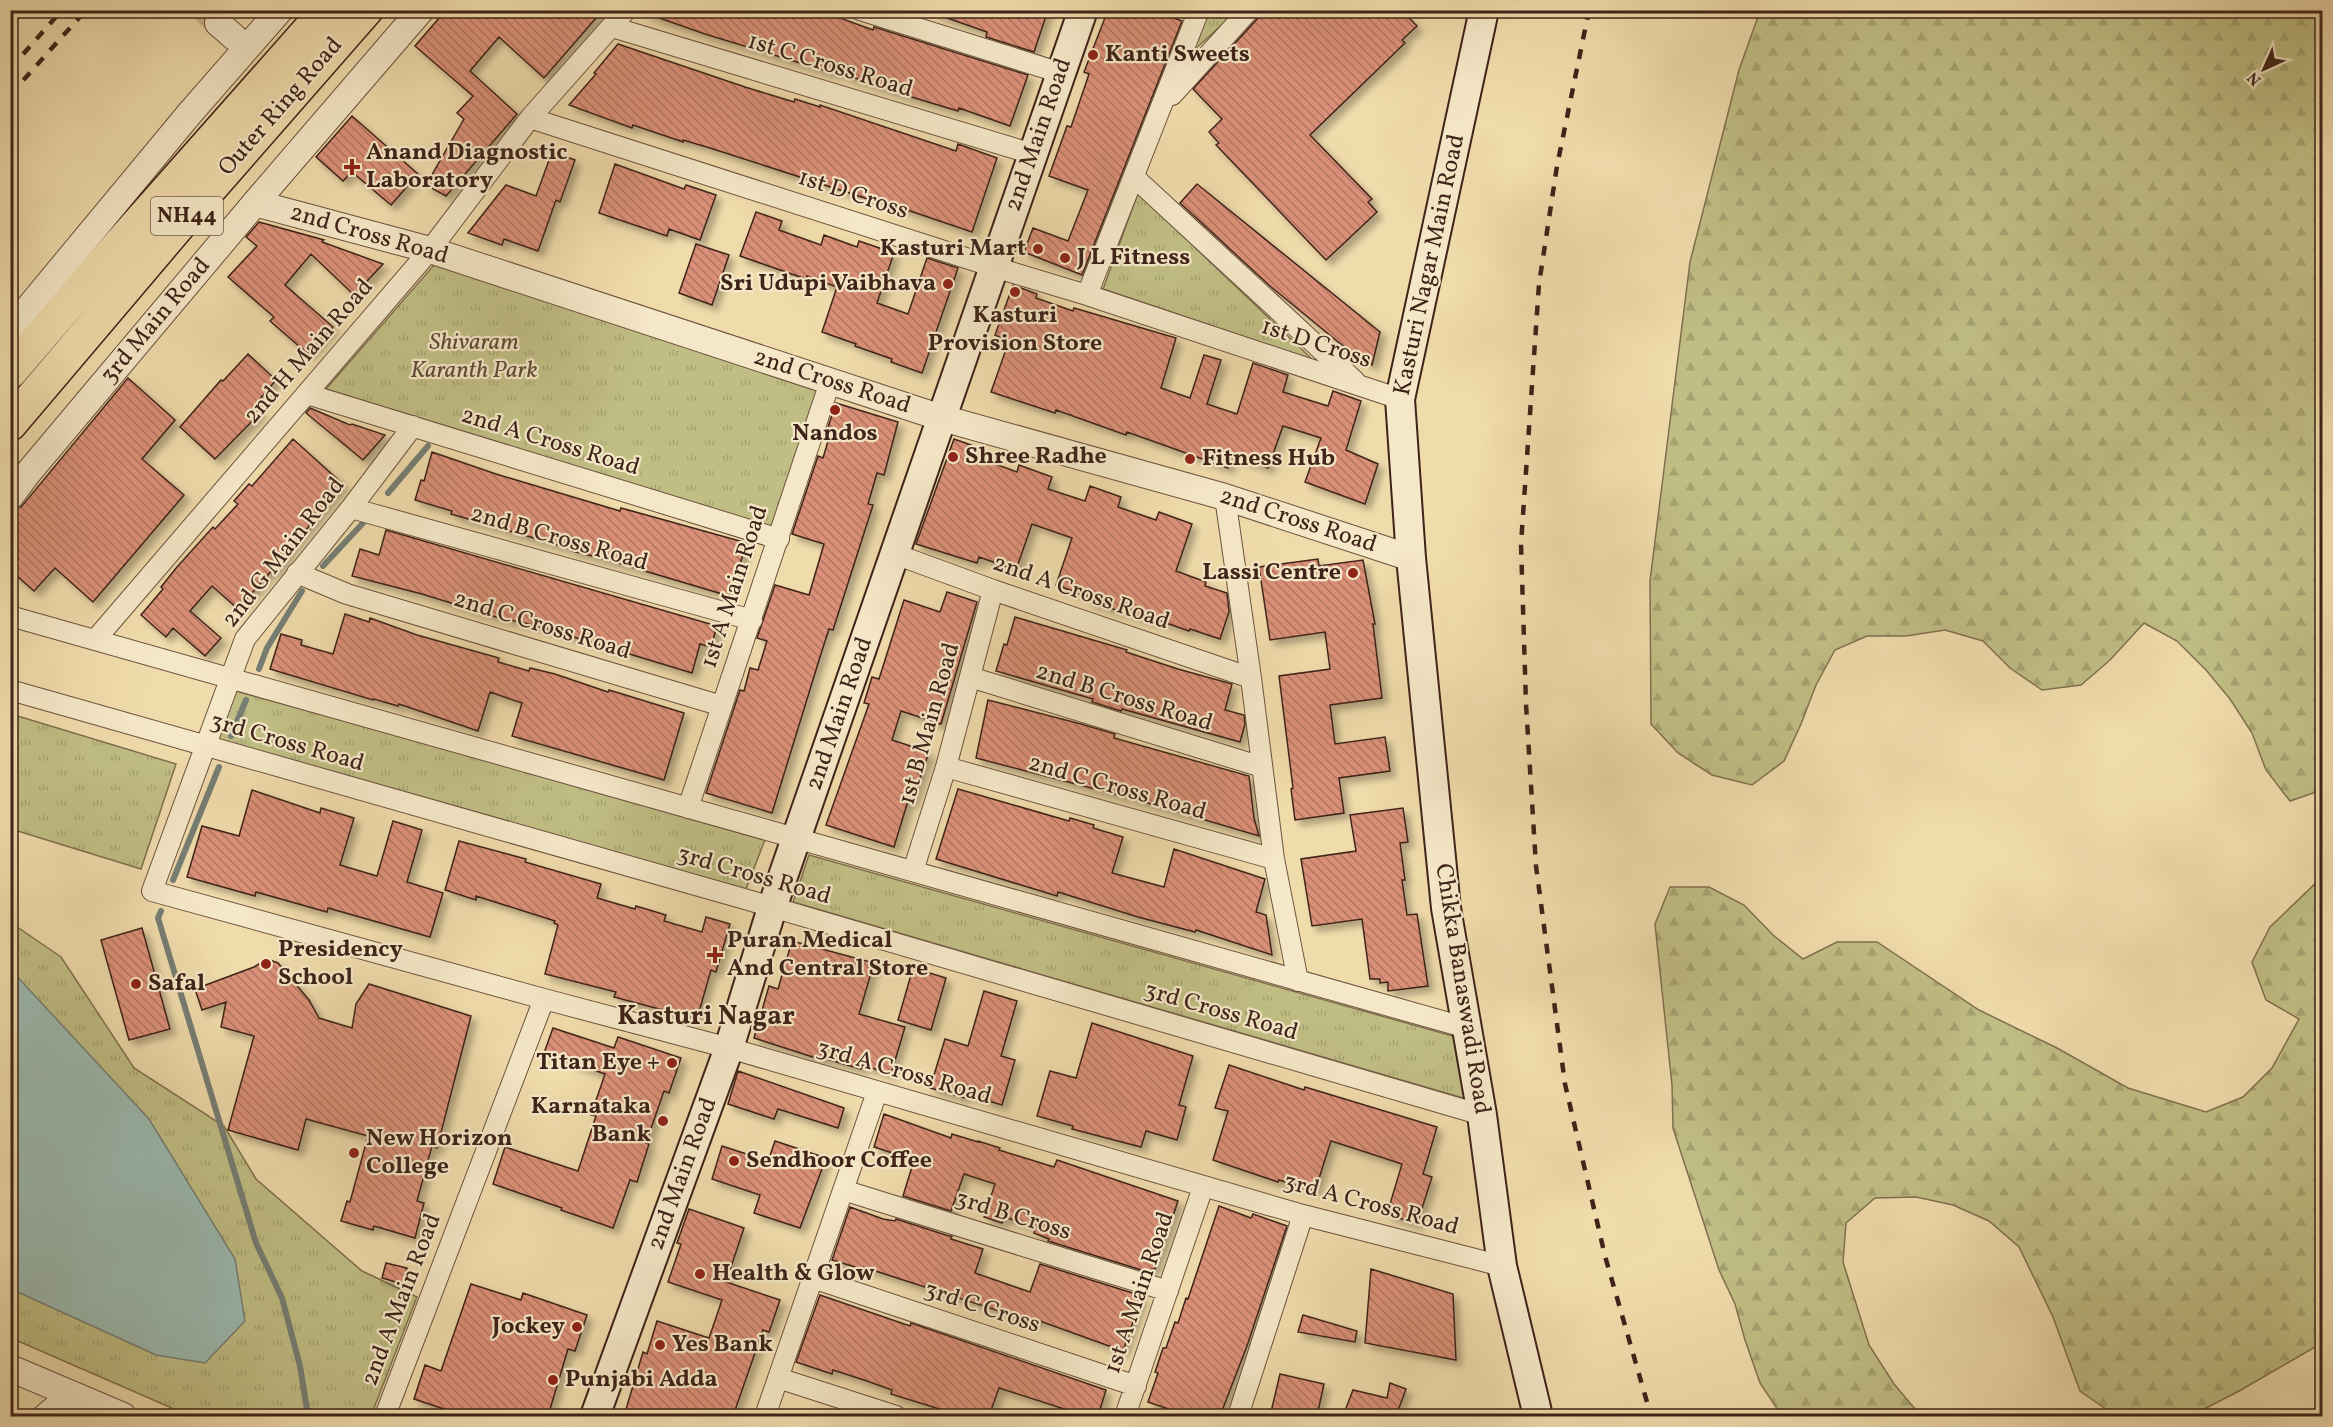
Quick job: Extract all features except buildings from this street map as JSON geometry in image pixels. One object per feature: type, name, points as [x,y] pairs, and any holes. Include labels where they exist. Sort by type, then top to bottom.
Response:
[{"type":"highway","name":"Outer Ring Road","points":[[10,372],[327,10]]},
{"type":"highway","name":"Outer Ring Road","points":[[10,424],[211,187],[366,10]]},
{"type":"main road","name":"2nd Main Road","points":[[595,1416],[729,1047],[772,908],[1083,10]]},
{"type":"main road","name":"Kasturi Nagar Main Road","points":[[1411,558],[1400,399],[1484,10]]},
{"type":"main road","name":"Chikka Banaswadi Road","points":[[1411,558],[1446,908],[1482,1114],[1502,1266],[1538,1416]]},
{"type":"street","points":[[190,112],[186,100],[187,93],[226,30],[258,10]]},
{"type":"street","points":[[10,330],[190,112],[280,10]]},
{"type":"street","name":"3rd Main Road","points":[[10,497],[255,203],[421,10]]},
{"type":"street","name":"2nd H Main Road","points":[[95,640],[430,250],[530,118],[626,10]]},
{"type":"street","points":[[860,10],[1061,73]]},
{"type":"street","points":[[1087,295],[1165,103],[1199,10]]},
{"type":"street","points":[[1165,103],[1249,10]]},
{"type":"street","name":"1st C Cross Road","points":[[612,27],[1033,154]]},
{"type":"street","name":"1st D Cross","points":[[530,118],[1087,295],[1400,399]]},
{"type":"street","points":[[1134,177],[1361,387]]},
{"type":"street","name":"2nd Cross Road","points":[[255,203],[430,250],[942,418],[1225,497],[1411,558]]},
{"type":"street","name":"1st A Main Road","points":[[688,808],[830,382]]},
{"type":"street","name":"2nd A Cross Road","points":[[307,394],[779,539]]},
{"type":"street","name":"2nd G Main Road","points":[[152,891],[245,639],[413,426]]},
{"type":"street","points":[[1225,497],[1274,859],[1299,981]]},
{"type":"street","name":"2nd B Cross Road","points":[[351,507],[752,620]]},
{"type":"street","name":"2nd A Cross Road","points":[[895,554],[993,591],[1251,678]]},
{"type":"street","name":"2nd C Cross Road","points":[[297,573],[347,594],[722,706]]},
{"type":"street","name":"1st B Main Road","points":[[913,871],[946,767],[993,591]]},
{"type":"street","name":"3rd Cross Road","points":[[10,616],[1467,1028]]},
{"type":"street","name":"2nd B Cross Road","points":[[970,677],[1262,767]]},
{"type":"street","name":"3rd Cross Road","points":[[10,690],[1482,1114]]},
{"type":"street","name":"2nd C Cross Road","points":[[946,767],[1274,859]]},
{"type":"street","name":"3rd A Cross Road","points":[[152,891],[544,999],[729,1047],[1303,1215],[1502,1266]]},
{"type":"street","name":"2nd A Main Road","points":[[385,1416],[544,999]]},
{"type":"street","points":[[765,1416],[877,1092]]},
{"type":"street","name":"1st A Main Road","points":[[1125,1416],[1203,1186]]},
{"type":"street","name":"3rd B Cross","points":[[843,1190],[1168,1291]]},
{"type":"street","points":[[1238,1416],[1303,1215]]},
{"type":"street","name":"3rd C Cross","points":[[813,1278],[1136,1386]]},
{"type":"street","points":[[10,1368],[123,1416]]},
{"type":"street","points":[[778,1378],[896,1416]]},
{"type":"street","points":[[42,1416],[68,1394]]},
{"type":"street","points":[[68,1394],[82,1416]]},
{"type":"green space","points":[[2318,10],[2322,16],[2322,790],[2290,801],[2266,770],[2252,733],[2230,699],[2206,670],[2177,641],[2144,623],[2110,660],[2081,685],[2042,690],[2010,668],[1983,641],[1945,630],[1906,636],[1867,636],[1835,650],[1816,685],[1784,761],[1752,785],[1712,775],[1678,753],[1651,724],[1650,581],[1690,262],[1739,70],[1760,11]]},
{"type":"green space","points":[[1207,11],[1237,11],[1193,51]]},
{"type":"green space","points":[[1138,193],[1313,360],[1103,289]]},
{"type":"green space","name":"Shivaram Karanth Park","points":[[434,265],[819,390],[776,530],[326,389]]},
{"type":"green space","points":[[236,691],[766,837],[746,889],[216,742]]},
{"type":"green space","points":[[11,714],[176,764],[141,869],[11,829]]},
{"type":"green space","points":[[809,855],[1456,1037],[1470,1100],[793,902]]},
{"type":"green space","points":[[2322,877],[2322,1343],[2206,1408],[2183,1416],[2116,1416],[2080,1391],[2053,1317],[2019,1247],[1989,1221],[1953,1205],[1916,1197],[1875,1198],[1846,1223],[1843,1262],[1869,1345],[1894,1384],[1921,1416],[1782,1416],[1760,1383],[1735,1304],[1719,1270],[1673,1128],[1672,1085],[1655,924],[1670,887],[1709,887],[1744,905],[1773,935],[1803,959],[1837,942],[1877,942],[1979,1010],[2057,1048],[2128,1088],[2206,1112],[2243,1097],[2272,1068],[2299,1019],[2266,1000],[2252,962],[2270,927]]},
{"type":"green space","points":[[10,922],[61,957],[134,1068],[224,1126],[256,1179],[362,1271],[417,1297],[371,1416],[190,1416],[11,1338]]},
{"type":"water","points":[[11,970],[149,1119],[235,1259],[245,1321],[205,1363],[156,1355],[11,1289]]},
{"type":"waterway","points":[[388,493],[428,446]]},
{"type":"waterway","points":[[323,566],[363,523]]},
{"type":"waterway","points":[[259,669],[267,648],[302,591]]},
{"type":"waterway","points":[[231,736],[246,700]]},
{"type":"waterway","points":[[173,880],[219,767]]},
{"type":"waterway","points":[[161,911],[158,918],[256,1243],[282,1298],[300,1366],[308,1416]]},
{"type":"tunnel","points":[[204,10],[218,23]]},
{"type":"railway","points":[[10,69],[62,10]]},
{"type":"railway","points":[[10,95],[86,10]]},
{"type":"railway","points":[[1589,10],[1557,166],[1539,284],[1521,544],[1526,704],[1536,866],[1565,1084],[1605,1256],[1651,1416]]},
{"type":"place","name":"Kanti Sweets","points":[[1093,55]]},
{"type":"place","name":"Anand Diagnostic Laboratory","points":[[352,167]]},
{"type":"place","name":"Kasturi Mart","points":[[1038,249]]},
{"type":"place","name":"J L Fitness","points":[[1065,258]]},
{"type":"place","name":"Sri Udupi Vaibhava","points":[[948,284]]},
{"type":"place","name":"Kasturi Provision Store","points":[[1015,292]]},
{"type":"place","name":"Nandos","points":[[835,410]]},
{"type":"place","name":"Shree Radhe","points":[[953,457]]},
{"type":"place","name":"Fitness Hub","points":[[1190,459]]},
{"type":"place","name":"Lassi Centre","points":[[1353,573]]},
{"type":"place","name":"Puran Medical And Central Store","points":[[715,955]]},
{"type":"place","name":"Presidency School","points":[[266,964]]},
{"type":"place","name":"Safal","points":[[136,984]]},
{"type":"place","name":"Titan Eye +","points":[[672,1063]]},
{"type":"place","name":"Karnataka Bank","points":[[663,1121]]},
{"type":"place","name":"New Horizon College","points":[[354,1153]]},
{"type":"place","name":"Sendhoor Coffee","points":[[734,1161]]},
{"type":"place","name":"Health & Glow","points":[[700,1274]]},
{"type":"place","name":"Jockey","points":[[577,1327]]},
{"type":"place","name":"Yes Bank","points":[[660,1345]]},
{"type":"place","name":"Punjabi Adda","points":[[553,1380]]},
{"type":"district","name":"Kasturi Nagar","points":[[706,1017]]}]
